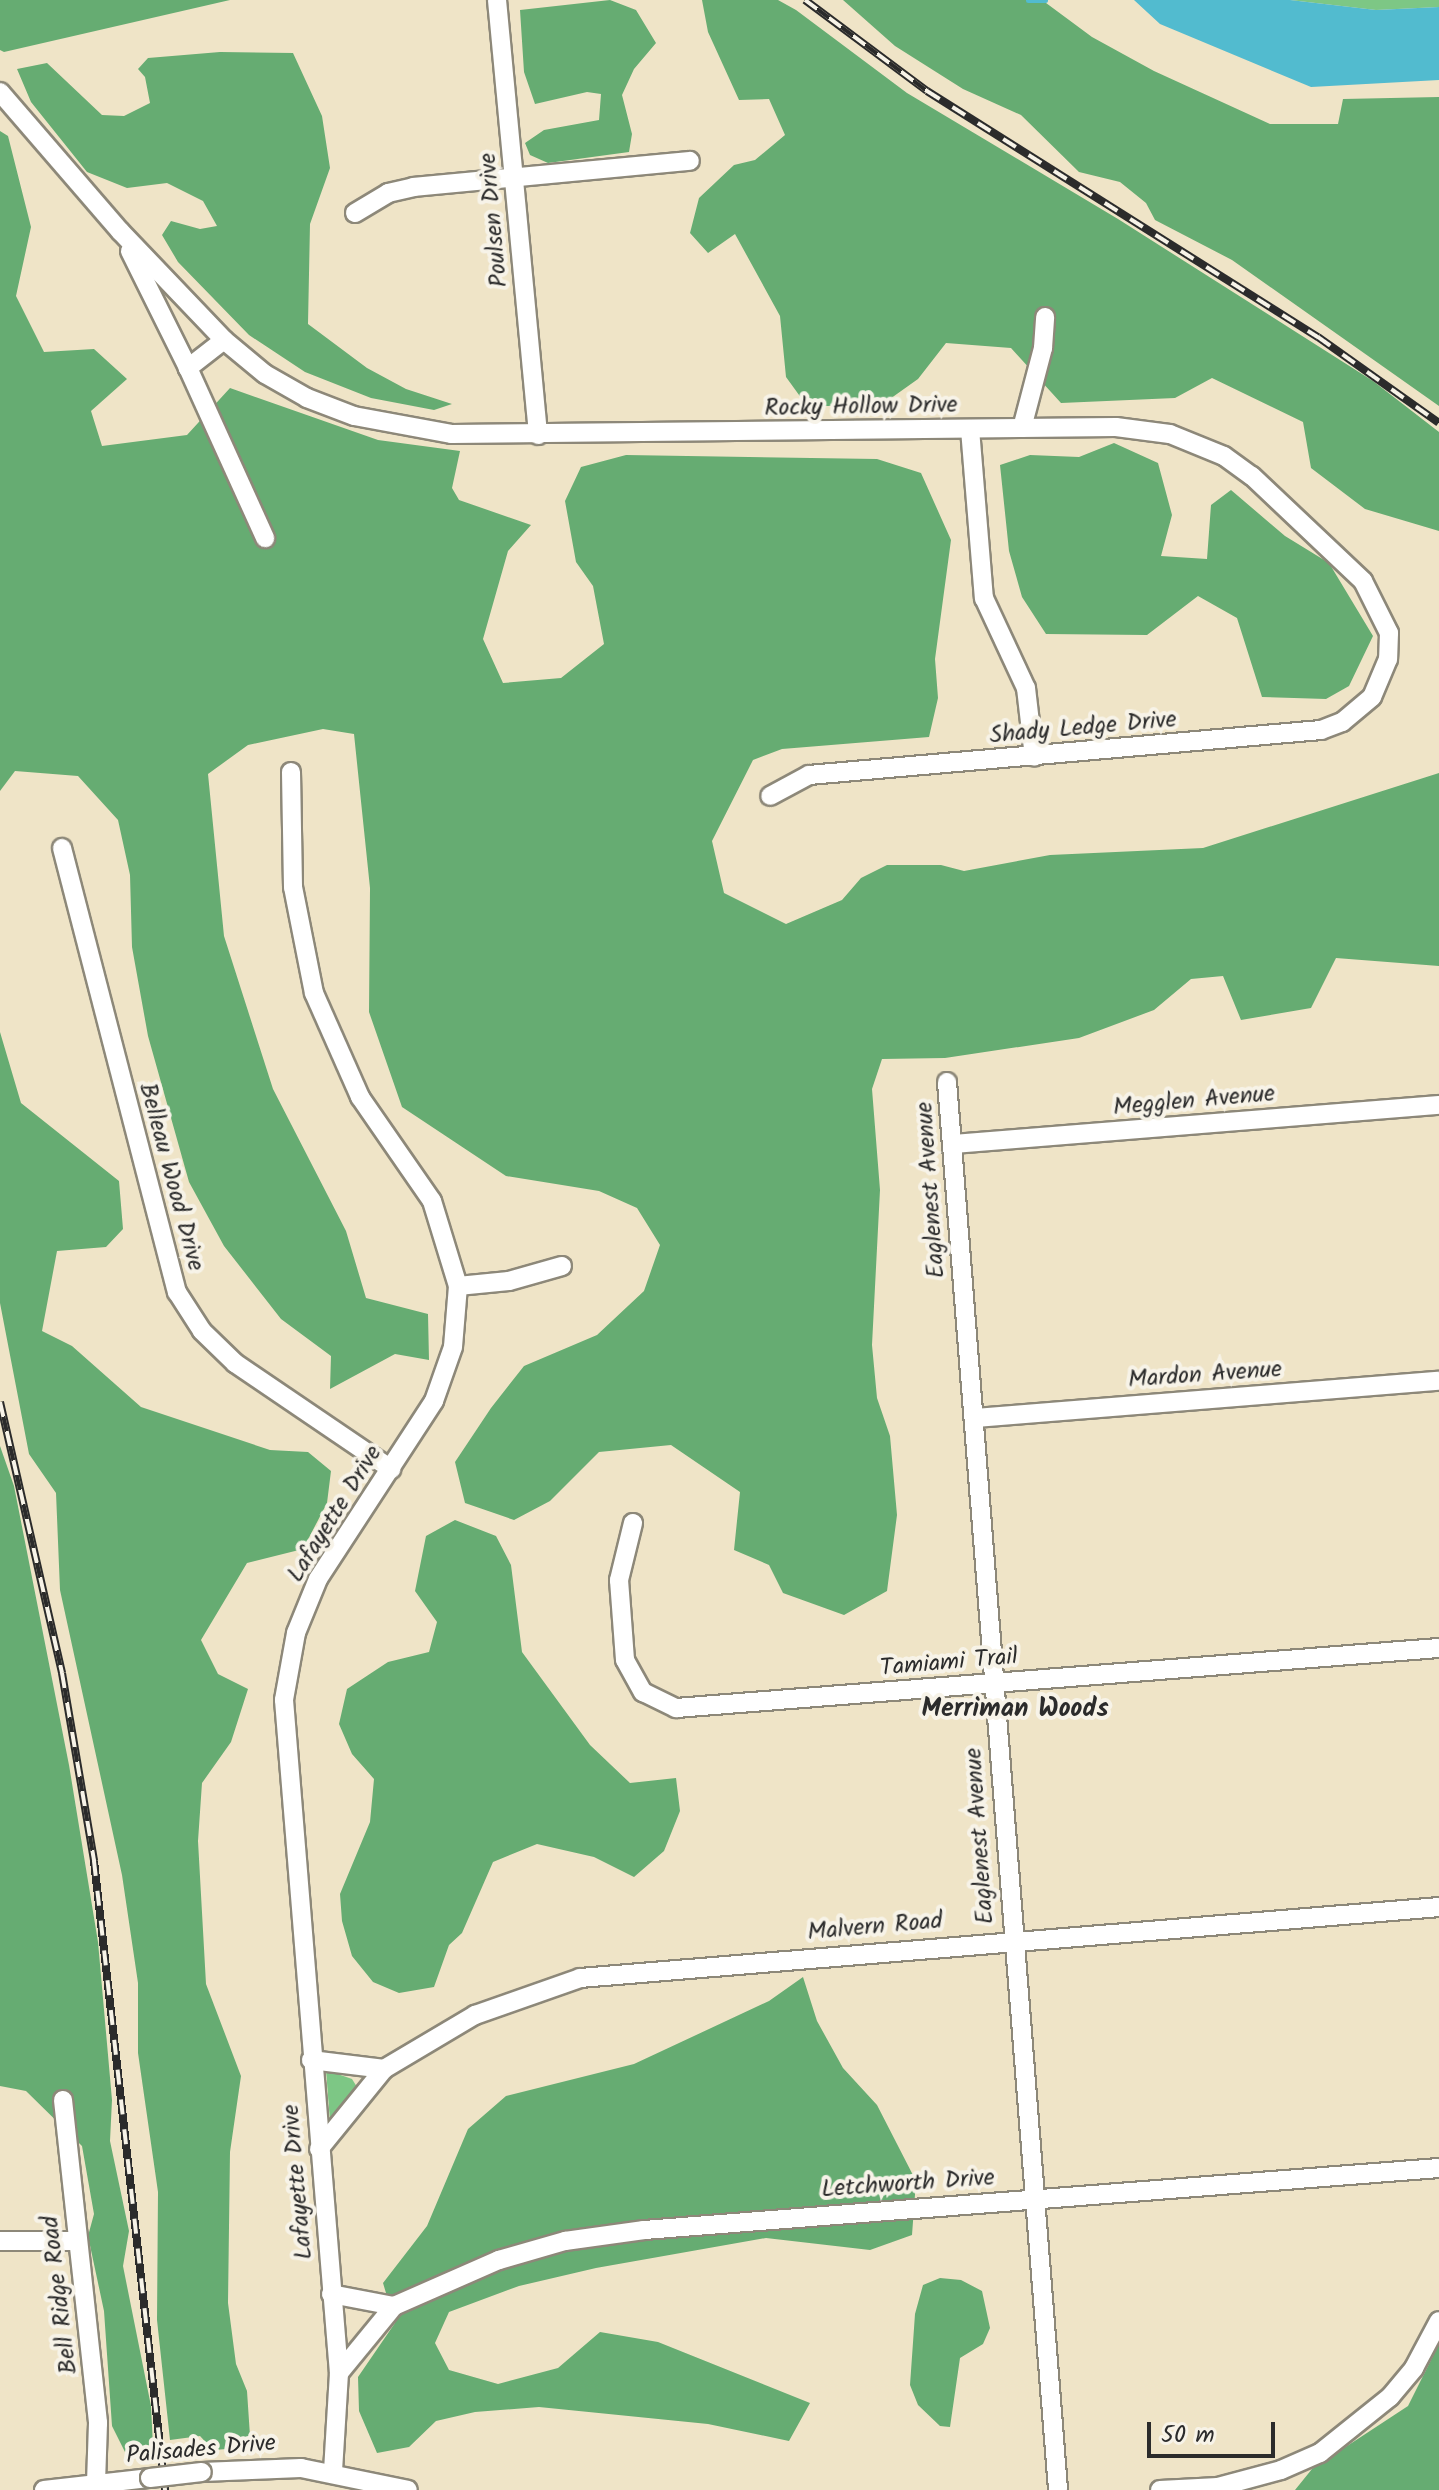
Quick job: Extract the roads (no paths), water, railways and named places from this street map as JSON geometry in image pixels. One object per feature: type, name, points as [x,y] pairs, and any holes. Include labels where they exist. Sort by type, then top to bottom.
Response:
[{"type":"street","name":"Poulsen Drive","points":[[497,0],[538,435]]},
{"type":"street","points":[[0,92],[120,231],[188,368],[265,538]]},
{"type":"street","points":[[355,213],[388,193],[413,187],[690,161]]},
{"type":"street","name":"Rocky Hollow Drive","points":[[120,231],[224,340],[265,374],[354,416],[452,434],[1143,429],[1197,442],[1238,465],[1373,594],[1389,633],[1383,678]]},
{"type":"street","points":[[1022,428],[1043,348],[1045,317]]},
{"type":"street","points":[[188,368],[224,340]]},
{"type":"street","points":[[970,429],[982,584],[994,623],[1026,688],[1034,757]]},
{"type":"street","name":"Shady Ledge Drive","points":[[770,796],[809,775],[1321,730],[1355,712],[1383,678]]},
{"type":"street","name":"Lafayette Drive","points":[[291,772],[293,887],[314,993],[360,1097],[432,1201],[458,1286],[445,1374],[427,1415],[318,1579],[287,1674],[284,1727],[339,2373],[333,2471]]},
{"type":"street","name":"Belleau Wood Drive","points":[[62,848],[177,1292],[202,1331],[235,1363],[391,1469]]},
{"type":"street","name":"Eaglenest Avenue","points":[[947,1082],[975,1418],[1011,1940],[1058,2490]]},
{"type":"street","name":"Megglen Avenue","points":[[953,1144],[1439,1105]]},
{"type":"street","points":[[458,1286],[509,1281],[562,1266]]},
{"type":"street","name":"Mardon Avenue","points":[[975,1418],[1439,1381]]},
{"type":"street","name":"Tamiami Trail","points":[[633,1523],[619,1580],[625,1660],[631,1679],[662,1704],[676,1708],[1439,1648]]},
{"type":"street","name":"Malvern Road","points":[[319,2149],[384,2069],[475,2015],[580,1978],[1439,1907]]},
{"type":"street","points":[[311,2060],[384,2069]]},
{"type":"street","name":"Bell Ridge Road","points":[[63,2100],[98,2423],[96,2484]]},
{"type":"street","name":"Letchworth Drive","points":[[339,2373],[394,2306],[499,2260],[565,2241],[1033,2198],[1439,2168]]},
{"type":"street","points":[[0,2241],[77,2241]]},
{"type":"street","points":[[331,2294],[394,2306]]},
{"type":"street","points":[[1160,2490],[1218,2488],[1281,2470],[1359,2426],[1402,2384],[1439,2321]]},
{"type":"street","name":"Palisades Drive","points":[[44,2490],[264,2466],[333,2471],[408,2490]]},
{"type":"water","points":[[1134,0],[1290,0],[1376,10],[1439,7],[1439,80],[1311,87],[1160,24]]},
{"type":"waterway","points":[[1028,0],[1045,0]]},
{"type":"railway","points":[[805,0],[927,91],[1318,337],[1439,423]]},
{"type":"railway","points":[[0,1402],[62,1673],[94,1861],[165,2490]]},
{"type":"district","name":"Merriman Woods","points":[[1015,1710]]}]
